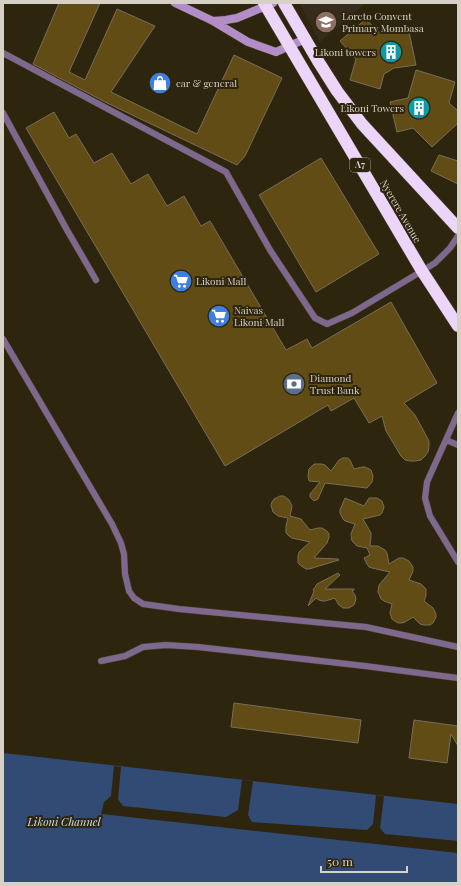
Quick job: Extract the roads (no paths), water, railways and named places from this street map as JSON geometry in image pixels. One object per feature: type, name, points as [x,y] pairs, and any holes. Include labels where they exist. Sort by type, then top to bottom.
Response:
[{"type":"highway","points":[[284,3],[337,91],[362,124],[458,228]]},
{"type":"highway","name":"Nyerere Avenue","points":[[268,4],[290,46],[422,271],[458,326]]},
{"type":"main road","points":[[175,3],[213,21],[248,42],[276,52],[305,39]]},
{"type":"main road","points":[[213,21],[237,18],[268,4]]},
{"type":"lane","points":[[3,53],[226,172],[270,250],[315,318],[326,324],[352,314],[422,271],[435,262],[450,248],[458,236]]},
{"type":"lane","points":[[3,113],[96,280]]},
{"type":"lane","points":[[3,339],[112,524],[121,543],[124,554],[126,583],[134,598],[143,604],[179,609],[366,626],[458,647]]},
{"type":"lane","points":[[458,413],[427,482],[425,498],[430,516],[458,562]]},
{"type":"lane","points":[[446,440],[458,445]]},
{"type":"lane","points":[[101,661],[125,656],[143,647],[166,645],[198,647],[458,678]]},
{"type":"water","name":"Likoni Channel","points":[[3,753],[458,804],[458,883],[3,883]]},
{"type":"place","name":"Loreto Convent Primary Mombasa","points":[[326,22]]},
{"type":"place","name":"Likoni towers","points":[[391,52]]},
{"type":"place","name":"car & general","points":[[160,83]]},
{"type":"place","name":"Likoni Towers","points":[[419,108]]},
{"type":"place","name":"Likoni Mall","points":[[181,281]]},
{"type":"place","name":"Naivas Likoni Mall","points":[[219,316]]},
{"type":"place","name":"Diamond Trust Bank","points":[[294,384]]}]
